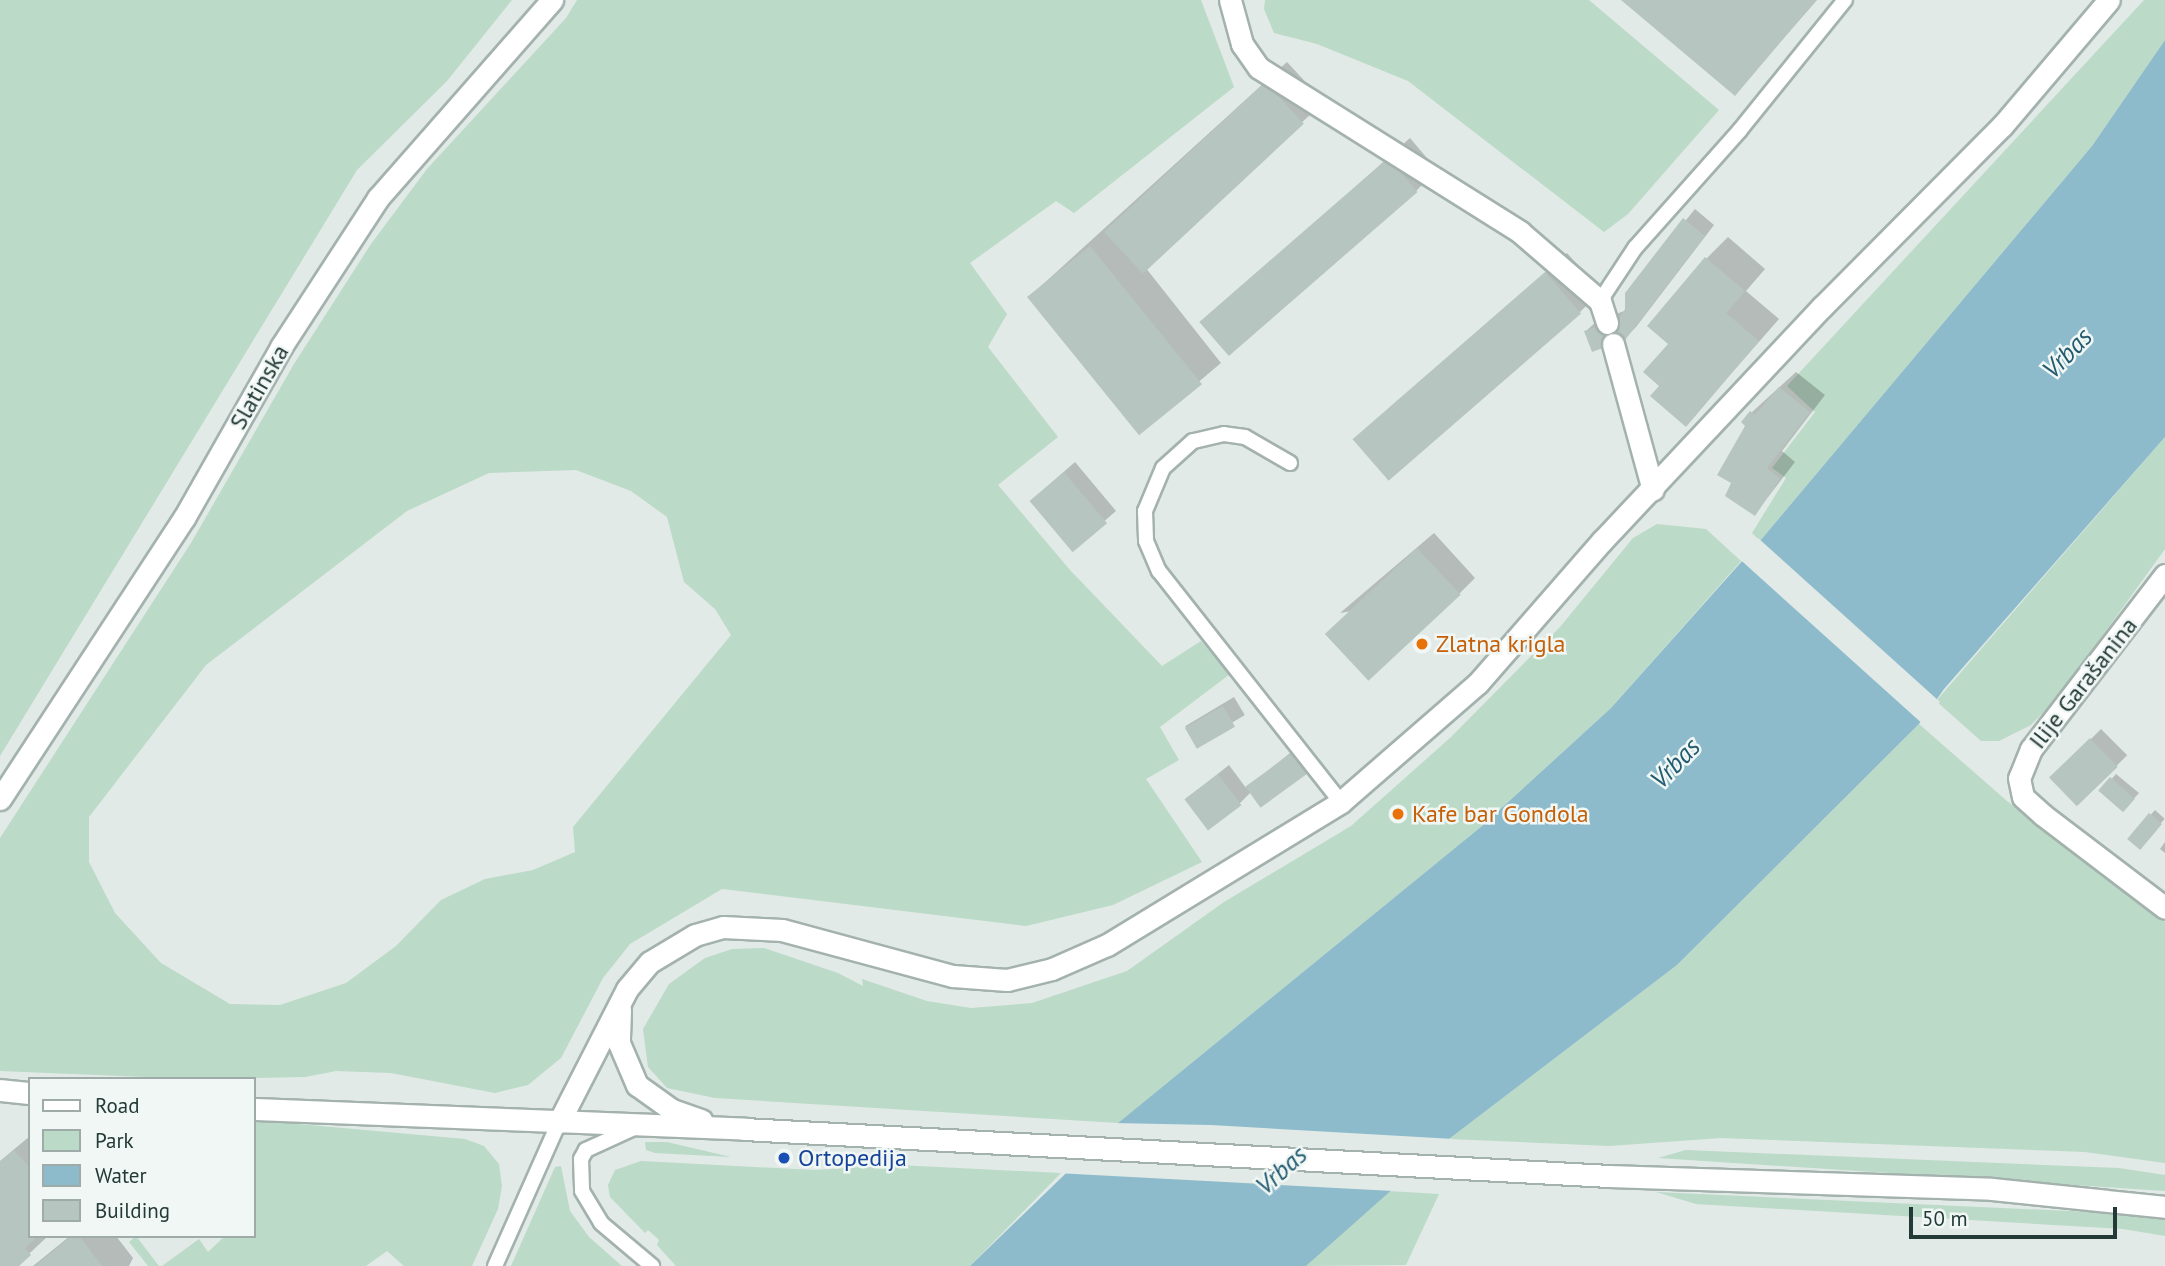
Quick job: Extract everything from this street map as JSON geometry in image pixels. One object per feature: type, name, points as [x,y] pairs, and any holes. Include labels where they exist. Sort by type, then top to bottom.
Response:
[{"type":"street","name":"Slatinska","points":[[0,799],[184,518],[281,347],[378,198],[552,0]]},
{"type":"street","points":[[1230,0],[1242,44],[1259,68],[1520,232],[1600,301],[1607,323]]},
{"type":"street","points":[[559,1122],[623,996],[650,962],[670,948],[723,927],[782,930],[953,976],[1007,980],[1052,969],[1107,945],[1341,802],[1478,683],[1822,307],[2003,126],[2109,0]]},
{"type":"street","points":[[1613,344],[1653,490]]},
{"type":"street","name":"Ilije Garašanina","points":[[2165,575],[2025,757],[2019,778],[2024,797],[2165,908]]},
{"type":"street","points":[[623,996],[619,1042],[637,1085],[671,1110],[744,1129]]},
{"type":"street","points":[[0,1090],[28,1093]]},
{"type":"street","points":[[256,1109],[744,1129],[1609,1177],[1992,1189],[2165,1206]]},
{"type":"lane","points":[[1600,301],[1635,248],[1740,130],[1844,0]]},
{"type":"lane","points":[[1290,463],[1245,437],[1224,434],[1193,441],[1163,468],[1144,511],[1146,541],[1159,571],[1341,802]]},
{"type":"lane","points":[[495,1266],[559,1122]]},
{"type":"lane","points":[[652,1266],[589,1208],[580,1172],[586,1150],[600,1140],[633,1128],[664,1126]]},
{"type":"green space","points":[[0,0],[512,0],[447,81],[357,170],[0,756]]},
{"type":"green space","points":[[577,0],[1201,0],[1234,87],[1074,213],[1056,201],[970,263],[1007,314],[988,347],[1058,437],[998,485],[1070,570],[1162,666],[1201,641],[1230,674],[1160,727],[1179,760],[1146,779],[1202,862],[1113,905],[1026,926],[722,889],[630,944],[603,978],[561,1058],[528,1085],[495,1093],[391,1073],[336,1071],[305,1077],[256,1078],[0,1071],[0,838],[191,543],[294,364],[371,244],[427,169],[566,18]],"holes":[[[576,470],[631,491],[667,517],[684,582],[715,609],[731,635],[573,827],[575,852],[533,870],[485,879],[441,900],[396,946],[346,983],[280,1005],[230,1004],[161,963],[115,913],[89,862],[89,817],[206,665],[407,511],[489,473]]]},
{"type":"green space","points":[[1265,0],[1589,0],[1719,110],[1628,214],[1604,232],[1408,81],[1317,44],[1274,33],[1264,9]]},
{"type":"green space","points":[[2144,0],[2165,0],[2165,40],[2092,146],[1760,541],[1752,533],[1786,478],[1772,468],[1815,412],[1787,386]]},
{"type":"green space","points":[[2165,437],[2165,549],[2059,696],[2031,725],[1999,741],[1981,741],[1936,701]]},
{"type":"green space","points":[[1657,524],[1706,529],[1741,561],[1611,708],[1482,826],[1118,1123],[715,1098],[667,1088],[648,1067],[643,1029],[669,984],[705,958],[732,949],[764,948],[838,973],[863,986],[862,979],[927,1001],[971,1008],[1032,1003],[1127,971],[1224,902],[1351,826],[1451,737],[1560,627],[1633,538]]},
{"type":"green space","points":[[1919,724],[2007,801],[2165,922],[2165,1163],[2085,1152],[1721,1138],[1609,1146],[1449,1139],[1677,965]]},
{"type":"green space","points":[[256,1120],[465,1139],[484,1146],[499,1164],[502,1186],[498,1209],[472,1266],[404,1266],[387,1251],[366,1266],[162,1266],[199,1239],[208,1252],[223,1238],[256,1238]]},
{"type":"green space","points":[[645,1142],[667,1142],[731,1157],[655,1153],[646,1150]]},
{"type":"green space","points":[[1686,1150],[2119,1168],[2165,1175],[2165,1191],[1658,1158]]},
{"type":"green space","points":[[641,1161],[814,1170],[898,1165],[1061,1173],[970,1266],[676,1266],[657,1245],[659,1240],[648,1230],[645,1233],[610,1197],[608,1185],[615,1170]]},
{"type":"green space","points":[[561,1166],[570,1211],[589,1237],[622,1266],[511,1266],[555,1167]]},
{"type":"green space","points":[[1388,1191],[1439,1194],[1406,1265],[1306,1266]]},
{"type":"green space","points":[[1656,1192],[2133,1214],[2165,1220],[2165,1236],[2123,1229],[1696,1204]]},
{"type":"green space","points":[[138,1238],[159,1266],[148,1266],[129,1242]]},
{"type":"water","name":"Vrbas","points":[[2165,40],[2165,437],[1944,689],[1919,724],[1677,965],[1449,1139],[1306,1266],[970,1266],[1118,1123],[1482,826],[1611,708],[1760,541],[2092,146]]},
{"type":"pier","points":[[1758,538],[1940,702],[1921,723],[1739,559]]},
{"type":"pier","points":[[1113,1123],[1211,1125],[1454,1139],[1393,1191],[1056,1173]]},
{"type":"building","points":[[1621,0],[1816,0],[1735,96]]},
{"type":"building","points":[[1265,82],[1304,124],[1143,274],[1104,232]]},
{"type":"building","points":[[1388,158],[1418,192],[1229,356],[1199,322]]},
{"type":"building","points":[[1683,218],[1705,236],[1625,340],[1592,352],[1584,331],[1619,319],[1625,309],[1625,293]]},
{"type":"building","points":[[1090,246],[1202,384],[1139,435],[1027,297]]},
{"type":"building","points":[[1705,257],[1745,291],[1726,313],[1759,341],[1686,427],[1650,396],[1659,386],[1643,372],[1668,344],[1647,326]]},
{"type":"building","points":[[1545,272],[1581,314],[1389,481],[1353,439]]},
{"type":"building","points":[[1779,387],[1810,412],[1767,468],[1780,479],[1755,516],[1725,496],[1731,483],[1717,475],[1745,426],[1741,422],[1750,411],[1755,415]]},
{"type":"building","points":[[1064,472],[1107,523],[1073,552],[1030,501]]},
{"type":"building","points":[[1417,548],[1461,595],[1368,681],[1325,634]]},
{"type":"building","points":[[1223,706],[1235,727],[1197,749],[1185,728]]},
{"type":"building","points":[[2090,738],[2118,767],[2077,806],[2049,778]]},
{"type":"building","points":[[1293,752],[1308,773],[1261,808],[1245,787]]},
{"type":"building","points":[[1218,774],[1241,805],[1208,830],[1184,799]]},
{"type":"building","points":[[2110,777],[2135,799],[2123,812],[2098,791]]},
{"type":"building","points":[[2149,813],[2162,824],[2140,850],[2127,839]]},
{"type":"building","points":[[14,1150],[28,1166],[28,1238],[36,1238],[25,1248],[31,1255],[19,1266],[0,1266],[0,1162]]},
{"type":"building","points":[[70,1238],[81,1238],[102,1266],[35,1266]]},
{"type":"place","name":"Zlatna krigla","points":[[1422,644]]},
{"type":"place","name":"Kafe bar Gondola","points":[[1398,814]]},
{"type":"place","name":"Ortopedija","points":[[784,1158]]}]
